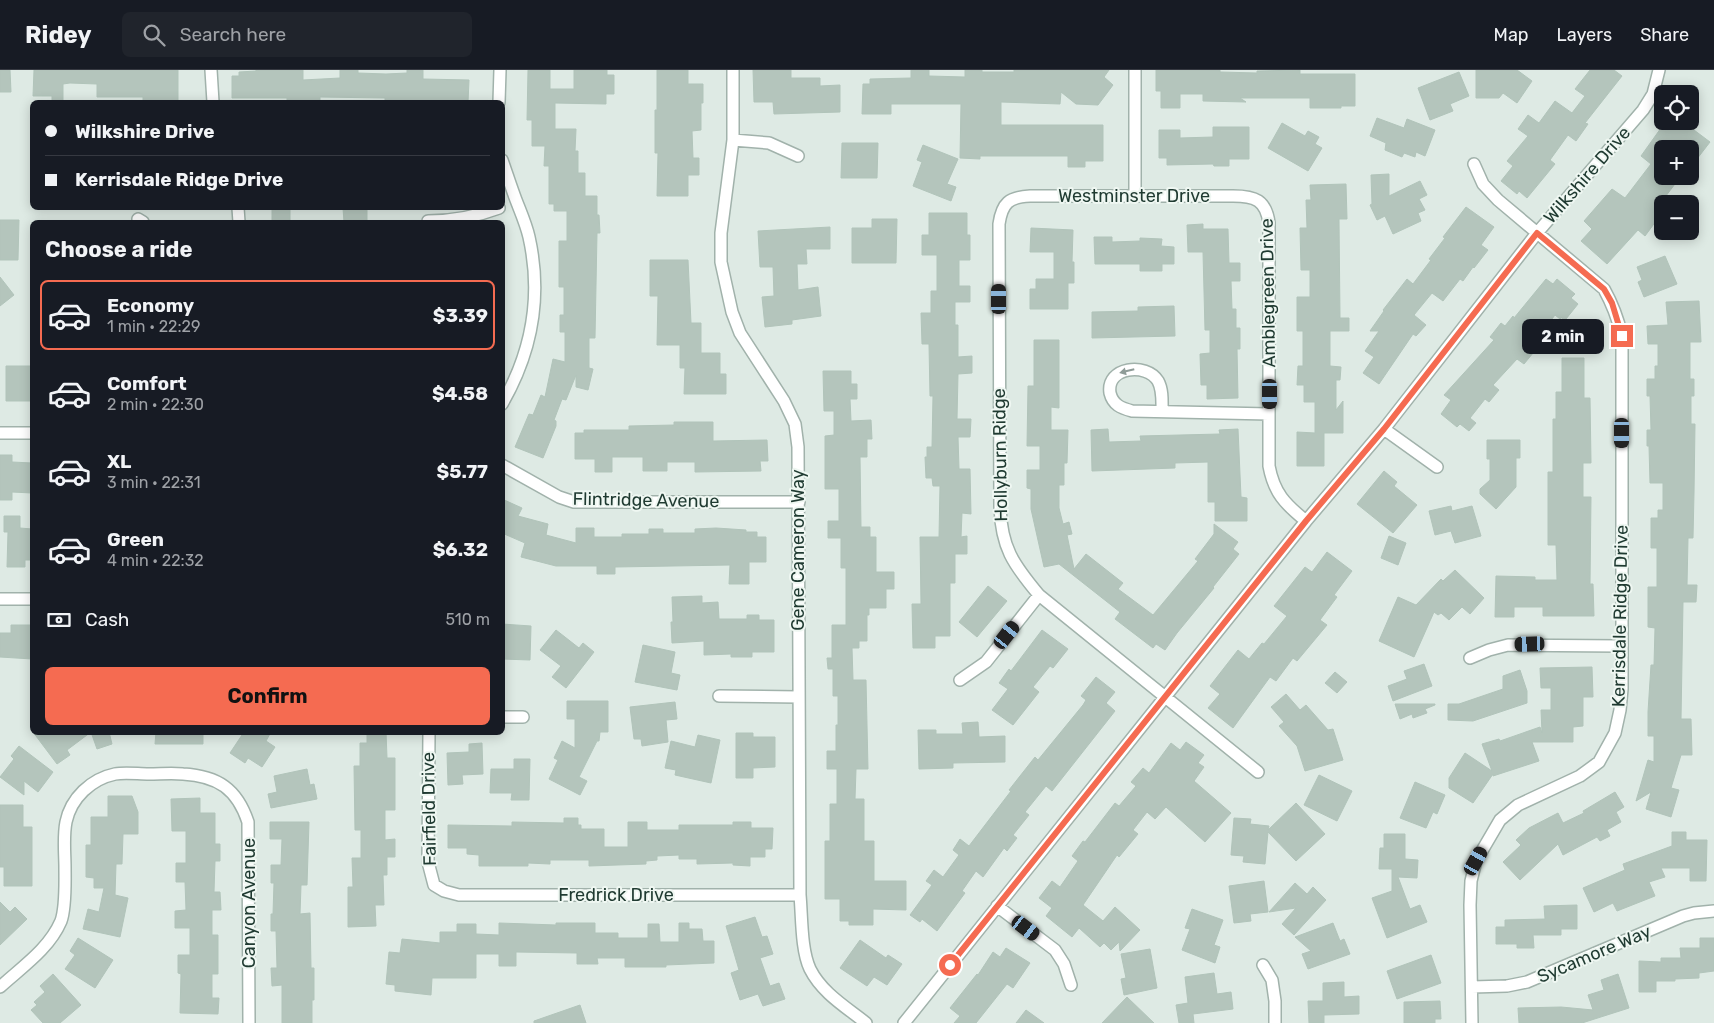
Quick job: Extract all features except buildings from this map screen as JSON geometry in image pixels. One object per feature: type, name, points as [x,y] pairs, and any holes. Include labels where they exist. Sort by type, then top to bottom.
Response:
[{"type":"street","points":[[211,70],[213,100]]},
{"type":"street","points":[[499,100],[500,70]]},
{"type":"street","name":"Gene Cameron Way","points":[[732,70],[733,140],[721,233],[721,262],[732,312],[740,333],[784,401],[795,424],[798,447],[800,895],[804,946],[809,968],[817,981],[830,996],[866,1023]]},
{"type":"street","points":[[1135,70],[1135,196]]},
{"type":"street","name":"Wilkshire Drive","points":[[904,1023],[1306,521],[1384,429],[1537,233],[1643,110],[1653,94],[1659,70]]},
{"type":"street","points":[[733,140],[769,143],[798,156]]},
{"type":"street","name":"Kerrisdale Ridge Drive","points":[[1472,1023],[1470,881],[1476,861],[1500,820],[1518,805],[1580,776],[1599,762],[1614,733],[1620,710],[1622,689],[1622,336],[1615,311],[1604,289],[1498,200],[1483,184],[1474,164]]},
{"type":"street","points":[[505,169],[516,201],[524,217],[532,252],[536,288],[533,322],[521,366],[505,398]]},
{"type":"street","name":"Westminster Drive","points":[[1006,202],[1019,196],[1246,196],[1262,203]]},
{"type":"street","points":[[505,205],[516,201]]},
{"type":"street","name":"Hollyburn Ridge","points":[[1006,202],[1001,212],[999,224],[1000,527],[1005,544],[1013,560],[1039,595],[1258,772]]},
{"type":"street","name":"Amblegreen Drive","points":[[1262,203],[1268,212],[1269,222],[1269,466],[1271,479],[1277,492],[1288,506],[1306,521]]},
{"type":"street","points":[[456,220],[478,216],[493,210]]},
{"type":"street","points":[[1162,412],[1161,390],[1157,380],[1148,371],[1135,369],[1122,372],[1114,377],[1109,385],[1112,400],[1120,408],[1132,411],[1162,412],[1270,414]]},
{"type":"street","points":[[1384,429],[1437,467]]},
{"type":"street","points":[[0,433],[30,433]]},
{"type":"street","name":"Flintridge Avenue","points":[[505,467],[559,497],[574,502],[799,502]]},
{"type":"street","points":[[960,680],[986,662],[1039,595]]},
{"type":"street","points":[[0,598],[30,598]]},
{"type":"street","points":[[1470,658],[1508,645],[1621,646]]},
{"type":"street","points":[[719,696],[798,697]]},
{"type":"street","points":[[505,716],[523,716]]},
{"type":"street","name":"Fairfield Drive","points":[[428,735],[428,862],[434,885]]},
{"type":"street","name":"Canyon Avenue","points":[[0,987],[45,946],[56,931],[62,918],[66,822],[75,800],[91,784],[116,774],[183,774],[208,778],[229,788],[244,808],[248,822],[249,1023]]},
{"type":"street","name":"Fredrick Drive","points":[[434,885],[444,891],[460,895],[800,895]]},
{"type":"street","points":[[997,906],[1054,950],[1064,964],[1070,985]]},
{"type":"street","name":"Sycamore Way","points":[[1472,987],[1507,986],[1526,982],[1683,916],[1714,911]]},
{"type":"street","points":[[1263,965],[1272,980],[1275,1001],[1275,1023]]},
{"type":"route","points":[[950,965],[1306,521],[1384,429],[1537,233],[1604,289],[1612,303],[1622,336]]}]
